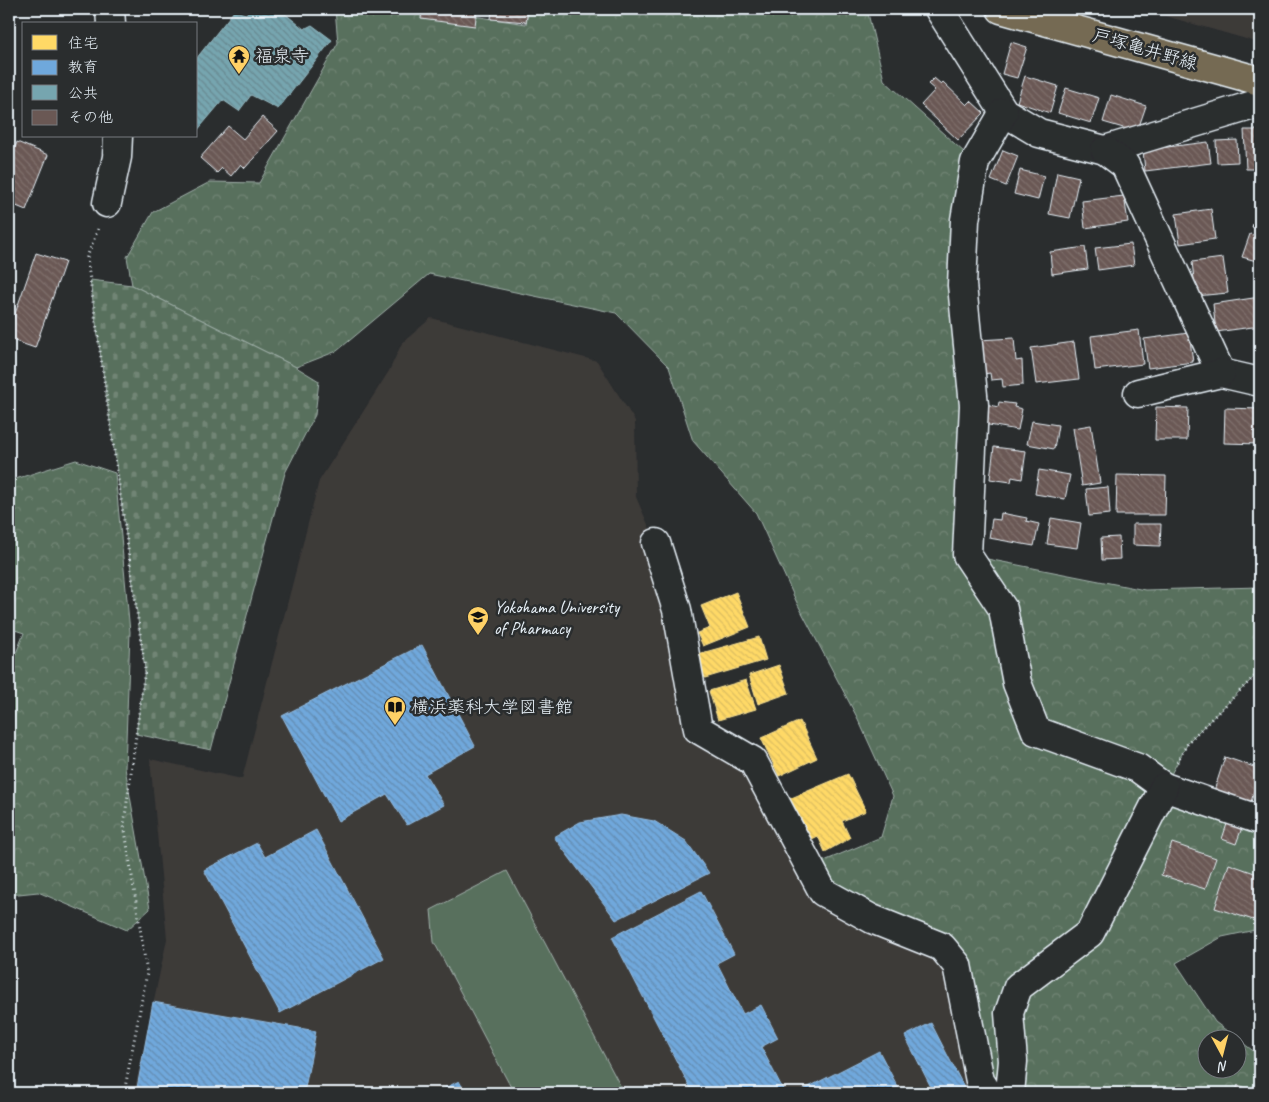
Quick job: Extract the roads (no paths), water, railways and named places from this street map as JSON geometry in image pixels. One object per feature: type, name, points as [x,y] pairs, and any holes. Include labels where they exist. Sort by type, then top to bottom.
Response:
[{"type":"main road","name":"戸塚亀井野線","points":[[1001,9],[1260,81]]},
{"type":"street","points":[[110,9],[111,22]]},
{"type":"street","points":[[940,9],[1004,112],[1039,133],[1105,150],[1125,166],[1220,373]]},
{"type":"street","points":[[1105,150],[1260,103]]},
{"type":"street","points":[[1004,112],[975,162],[965,220],[962,285],[974,405],[967,555],[1004,609],[1017,683],[1036,731],[1138,768],[1164,787],[1260,820]]},
{"type":"street","points":[[107,203],[117,157],[118,138]]},
{"type":"street","points":[[1138,393],[1220,373],[1260,382]]},
{"type":"street","points":[[656,543],[677,610],[698,728],[753,761],[823,892],[872,919],[942,948],[957,966],[980,1081],[988,1093]]},
{"type":"street","points":[[1010,1093],[1013,1061],[1009,1013],[1018,987],[1090,934],[1164,787]]},
{"type":"place","name":"福泉寺","points":[[239,75]]},
{"type":"place","name":"Yokohama University of Pharmacy","points":[[478,636]]},
{"type":"place","name":"横浜薬科大学図書館","points":[[395,726]]}]
